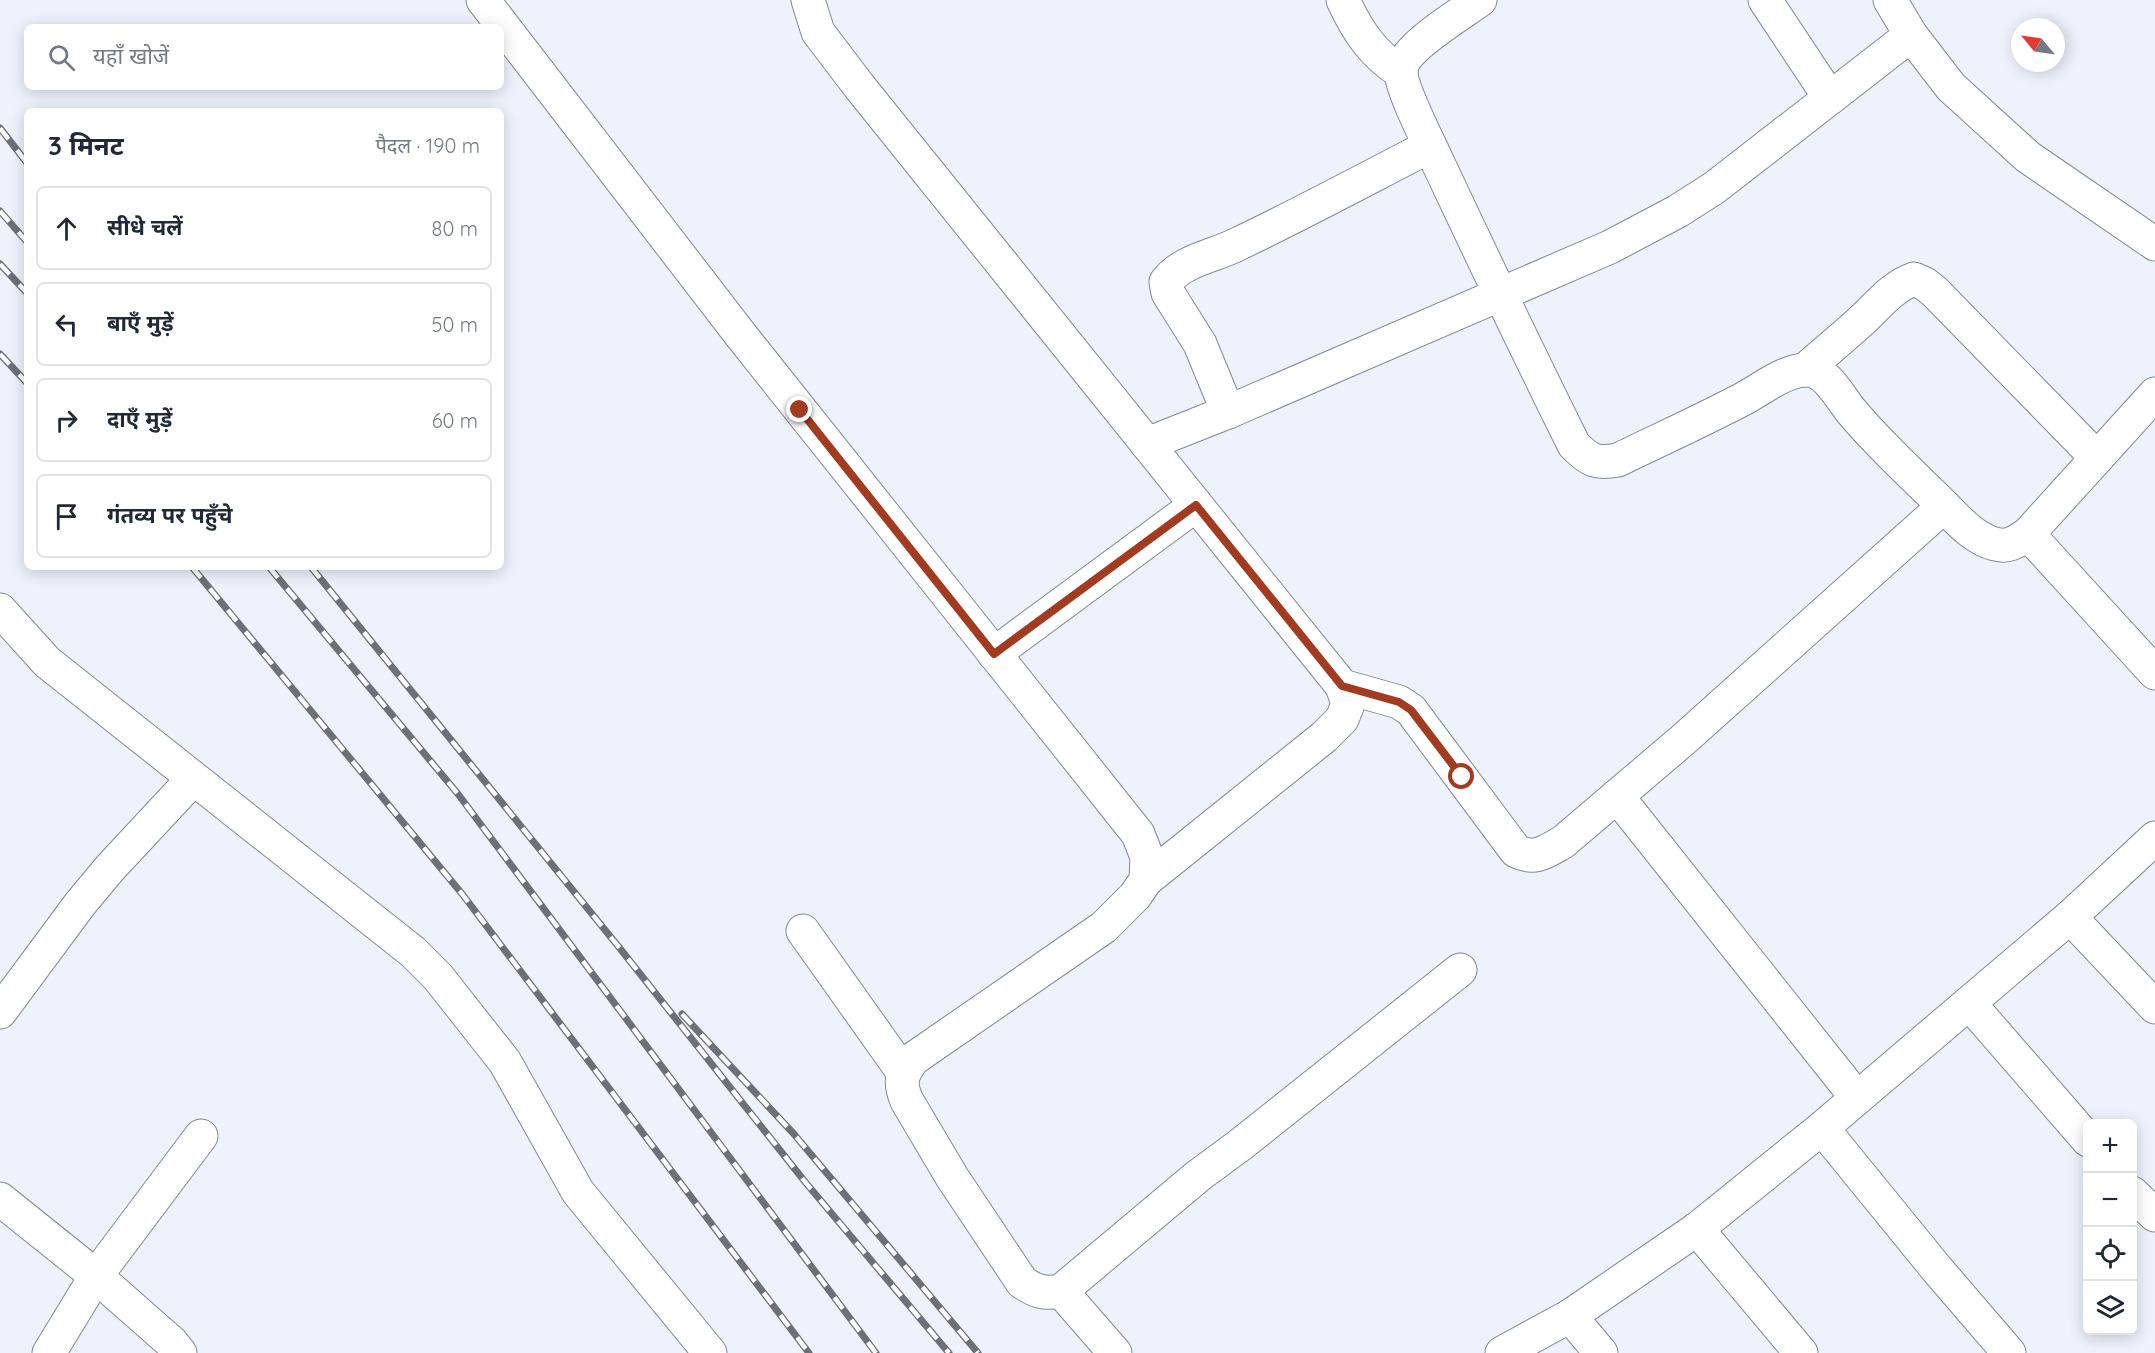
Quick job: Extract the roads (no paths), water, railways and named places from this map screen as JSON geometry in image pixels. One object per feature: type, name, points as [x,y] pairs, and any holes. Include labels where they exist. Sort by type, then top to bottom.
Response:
[{"type":"street","points":[[483,0],[501,24]]},
{"type":"street","points":[[783,0],[818,32],[1342,686],[1348,704],[1342,719],[1324,737],[1146,880],[1135,896],[1104,927],[913,1059],[903,1072],[902,1089],[907,1101],[952,1177],[1022,1282],[1040,1292],[1061,1291],[1190,1182],[1460,970]]},
{"type":"street","points":[[808,0],[818,32]]},
{"type":"street","points":[[1343,0],[1365,41],[1386,63],[1401,72]]},
{"type":"street","points":[[1480,0],[1415,47],[1404,59],[1401,72],[1430,146],[1500,294],[1574,445],[1585,456],[1600,463],[1618,460],[1742,400],[1772,382],[1805,370],[1895,290],[1914,279],[1935,292],[2097,458]]},
{"type":"street","points":[[1765,0],[1830,98]]},
{"type":"street","points":[[1890,0],[1911,35],[1951,87],[2028,157],[2155,244]]},
{"type":"street","points":[[504,27],[740,334],[1138,834],[1147,857],[1146,880]]},
{"type":"street","points":[[1147,444],[1228,412],[1610,247],[1678,211],[1714,188],[1911,35]]},
{"type":"street","points":[[1228,412],[1200,344],[1168,292],[1166,282],[1173,273],[1236,246],[1430,146]]},
{"type":"street","points":[[1805,370],[1816,371],[1826,379],[1885,449],[1969,530],[1985,541],[1998,545],[2011,545],[2028,534],[2155,394]]},
{"type":"street","points":[[994,654],[1196,505]]},
{"type":"street","points":[[1342,686],[1399,702],[1411,710],[1516,851],[1526,856],[1543,853],[1563,842],[1684,739],[1944,506]]},
{"type":"street","points":[[2028,534],[2155,673]]},
{"type":"street","points":[[0,610],[47,662],[413,952],[438,977],[505,1062],[578,1192],[711,1353]]},
{"type":"street","points":[[0,1012],[80,904],[193,778]]},
{"type":"street","points":[[1617,796],[1857,1098]]},
{"type":"street","points":[[1502,1353],[1570,1316],[1697,1229],[1822,1128],[2070,917],[2155,838]]},
{"type":"street","points":[[2070,917],[2155,1007]]},
{"type":"street","points":[[803,931],[903,1072]]},
{"type":"street","points":[[1969,1003],[2083,1134]]},
{"type":"street","points":[[1822,1128],[2008,1353]]},
{"type":"street","points":[[49,1353],[96,1276],[201,1136]]},
{"type":"street","points":[[2137,1197],[2155,1215]]},
{"type":"street","points":[[0,1199],[96,1276],[172,1343],[180,1353]]},
{"type":"street","points":[[1697,1229],[1801,1353]]},
{"type":"street","points":[[1061,1291],[1115,1353]]},
{"type":"street","points":[[1570,1316],[1601,1353]]},
{"type":"railway","points":[[0,128],[24,159]]},
{"type":"railway","points":[[0,211],[24,239]]},
{"type":"railway","points":[[0,264],[24,290]]},
{"type":"railway","points":[[0,354],[24,380]]},
{"type":"railway","points":[[194,570],[463,895],[809,1353]]},
{"type":"railway","points":[[271,570],[458,794],[876,1353]]},
{"type":"railway","points":[[313,570],[618,946],[806,1183],[949,1353]]},
{"type":"railway","points":[[682,1014],[793,1133],[978,1353]]}]
